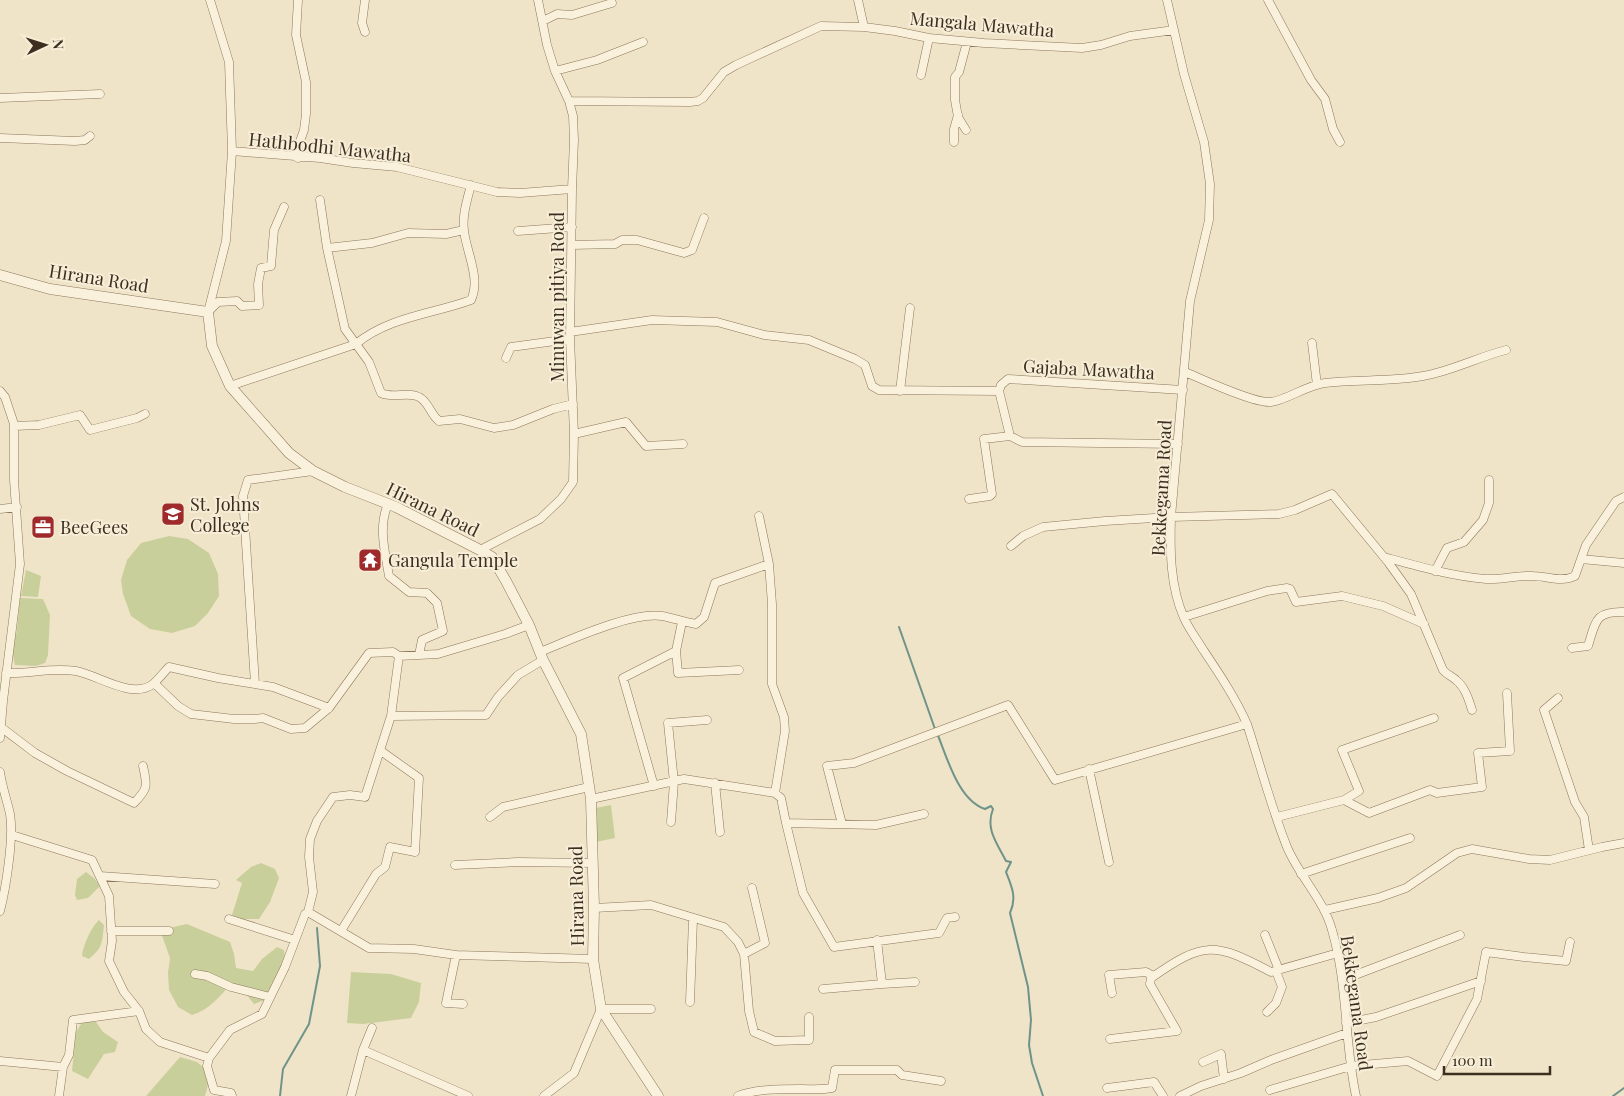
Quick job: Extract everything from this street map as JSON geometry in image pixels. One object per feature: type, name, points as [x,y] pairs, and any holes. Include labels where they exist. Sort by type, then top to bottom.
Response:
[{"type":"street","points":[[208,312],[226,241],[232,151],[230,62],[210,0]]},
{"type":"street","points":[[298,0],[296,35],[306,82],[306,106],[304,130],[299,144],[298,158]]},
{"type":"street","points":[[364,0],[362,23],[365,32]]},
{"type":"street","name":"Minuwan pitiya Road","points":[[480,550],[540,518],[561,500],[573,482],[574,434],[570,336],[574,116],[555,71],[547,45],[538,0]]},
{"type":"street","points":[[858,0],[864,27]]},
{"type":"street","name":"Bekkegama Road","points":[[1168,0],[1184,74],[1204,142],[1210,184],[1209,220],[1190,301],[1171,517],[1171,562],[1175,589],[1184,617],[1239,707],[1247,724],[1287,848],[1301,874],[1325,910],[1332,928],[1342,980],[1350,1066],[1357,1096]]},
{"type":"street","points":[[1268,0],[1311,80],[1325,99],[1333,129],[1340,142]]},
{"type":"street","points":[[543,21],[557,14],[572,15],[612,4]]},
{"type":"street","name":"Mangala Mawatha","points":[[569,101],[698,101],[724,72],[815,28],[827,25],[864,27],[929,38],[967,42],[1089,48],[1130,36],[1174,30]]},
{"type":"street","points":[[921,74],[929,38]]},
{"type":"street","points":[[555,71],[596,60],[644,42]]},
{"type":"street","points":[[966,130],[958,115],[955,100],[955,77],[959,72],[967,42]]},
{"type":"street","points":[[0,98],[100,94]]},
{"type":"street","points":[[954,142],[954,129],[958,115]]},
{"type":"street","points":[[0,138],[75,141],[85,140],[90,136]]},
{"type":"street","name":"Hathbodhi Mawatha","points":[[232,151],[298,158],[320,158],[397,167],[497,192],[520,193],[572,189]]},
{"type":"street","points":[[230,386],[356,344],[368,334],[394,322],[471,300],[475,284],[464,230],[465,207],[471,185]]},
{"type":"street","points":[[320,200],[327,248],[345,330],[369,362],[381,393],[386,395],[418,395],[426,402],[433,416],[439,421],[460,419],[494,428],[513,425],[573,404]]},
{"type":"street","points":[[208,312],[218,302],[237,301],[242,306],[258,305],[258,284],[261,268],[271,266],[274,230],[284,207]]},
{"type":"street","points":[[572,245],[615,244],[622,240],[637,240],[684,253],[692,250],[704,218]]},
{"type":"street","points":[[518,231],[572,227]]},
{"type":"street","points":[[327,248],[372,243],[408,233],[446,234],[464,230]]},
{"type":"street","name":"Hirana Road","points":[[0,275],[50,289],[208,312],[212,346],[230,386],[289,453],[313,471],[345,487],[388,504],[492,557],[529,625],[541,656],[581,734],[591,799],[594,908],[593,959],[601,1008],[658,1096]]},
{"type":"street","points":[[900,391],[910,308]]},
{"type":"street","points":[[506,358],[511,347],[652,320],[717,322],[764,335],[809,340],[855,359],[865,366],[872,386],[879,390],[999,391],[1010,436]]},
{"type":"street","points":[[1312,343],[1317,385]]},
{"type":"street","points":[[1185,372],[1254,399],[1270,402],[1317,385],[1423,376],[1453,369],[1489,354],[1506,350]]},
{"type":"street","name":"Gajaba Mawatha","points":[[999,391],[1001,385],[1008,379],[1183,390]]},
{"type":"street","points":[[0,391],[5,397],[14,426],[14,480],[20,564],[6,673],[2,685],[2,728],[0,738]]},
{"type":"street","points":[[14,426],[39,425],[80,415],[90,430],[137,418],[145,414]]},
{"type":"street","points":[[574,434],[626,422],[646,446],[683,444]]},
{"type":"street","points":[[969,499],[990,496],[992,494],[984,439],[1010,436],[1022,442],[1178,444]]},
{"type":"street","points":[[256,684],[243,496],[248,480],[313,471]]},
{"type":"street","points":[[1435,570],[1447,548],[1464,542],[1483,520],[1489,503],[1490,480]]},
{"type":"street","points":[[1010,546],[1023,536],[1043,527],[1105,520],[1279,514],[1295,510],[1332,494],[1384,557],[1411,594],[1443,670],[1446,674],[1457,680],[1467,695],[1472,710]]},
{"type":"street","points":[[1384,557],[1435,570],[1488,579],[1534,576],[1562,580],[1569,579],[1575,576],[1586,545],[1616,501],[1624,497]]},
{"type":"street","points":[[388,504],[383,516],[384,544],[390,576],[409,592],[427,594],[437,603],[443,631],[422,640],[419,655]]},
{"type":"street","points":[[0,509],[17,507]]},
{"type":"street","points":[[759,516],[769,564],[772,604],[772,684],[784,717],[786,731],[775,792]]},
{"type":"street","points":[[1581,558],[1624,563]]},
{"type":"street","points":[[391,716],[486,715],[498,697],[518,675],[541,656],[599,628],[645,616],[662,616],[696,624],[704,617],[716,583],[769,564]]},
{"type":"street","points":[[1184,617],[1266,592],[1287,588],[1290,589],[1296,602],[1342,596],[1383,606],[1424,624]]},
{"type":"street","points":[[1572,648],[1588,646],[1596,623],[1602,615],[1609,612],[1624,612]]},
{"type":"street","points":[[682,622],[676,651],[678,673],[738,670]]},
{"type":"street","points":[[154,683],[178,706],[191,714],[234,719],[263,718],[291,729],[305,728],[329,708],[369,653],[394,652],[399,656],[438,654],[529,625]]},
{"type":"street","points":[[654,786],[623,678],[676,651]]},
{"type":"street","points":[[232,1096],[231,1093],[214,1090],[207,1066],[209,1058],[230,1030],[262,1014],[285,967],[305,914],[308,912],[313,892],[309,857],[310,839],[317,821],[333,797],[350,795],[364,798],[391,716],[399,656]]},
{"type":"street","points":[[6,673],[49,669],[77,671],[101,681],[134,690],[154,683],[169,667],[273,687],[329,708]]},
{"type":"street","points":[[1344,800],[1369,813],[1430,790],[1437,793],[1482,787],[1478,753],[1510,750],[1507,693]]},
{"type":"street","points":[[1558,698],[1544,710],[1575,802],[1584,817],[1589,850]]},
{"type":"street","points":[[842,824],[828,766],[854,762],[1008,705],[1054,780],[1247,724]]},
{"type":"street","points":[[1277,817],[1344,800],[1359,791],[1342,750],[1434,718]]},
{"type":"street","points":[[671,822],[674,782],[668,723],[708,720]]},
{"type":"street","points":[[2,728],[35,753],[134,803],[143,794],[147,785],[142,766]]},
{"type":"street","points":[[341,931],[376,874],[385,867],[390,847],[415,852],[419,778],[381,751]]},
{"type":"street","points":[[1090,769],[1109,862]]},
{"type":"street","points":[[0,772],[1,786],[10,814],[12,835],[0,911]]},
{"type":"street","points":[[591,799],[684,779],[775,792],[781,798],[803,893],[834,947],[939,933],[947,918],[955,917]]},
{"type":"street","points":[[715,783],[720,832]]},
{"type":"street","points":[[490,817],[503,807],[589,787]]},
{"type":"street","points":[[786,823],[876,825],[924,814]]},
{"type":"street","points":[[12,835],[92,860],[109,896],[112,941],[109,961],[124,992],[139,1011],[146,1029],[160,1042],[209,1058]]},
{"type":"street","points":[[1301,874],[1410,838]]},
{"type":"street","points":[[1325,910],[1378,898],[1406,888],[1457,853],[1472,849],[1529,859],[1550,860],[1624,843]]},
{"type":"street","points":[[455,865],[518,862],[593,864]]},
{"type":"street","points":[[100,876],[215,884]]},
{"type":"street","points":[[744,954],[765,943],[752,888]]},
{"type":"street","points":[[594,908],[651,905],[724,927],[738,942],[744,954],[749,1011],[754,1032],[775,1041],[809,1040],[809,1017]]},
{"type":"street","points":[[308,912],[369,948],[414,949],[456,955],[593,959]]},
{"type":"street","points":[[230,919],[295,940]]},
{"type":"street","points":[[690,1002],[693,919]]},
{"type":"street","points":[[111,931],[170,931]]},
{"type":"street","points":[[1265,935],[1282,987],[1276,1002],[1267,1012]]},
{"type":"street","points":[[1342,980],[1460,935]]},
{"type":"street","points":[[878,940],[882,984]]},
{"type":"street","points":[[1270,1090],[1350,1066],[1408,1061],[1437,1076],[1477,999],[1486,952],[1566,960],[1570,942]]},
{"type":"street","points":[[1110,1039],[1177,1031],[1150,984],[1153,976],[1176,960],[1203,950],[1218,949],[1240,956],[1270,972],[1338,953]]},
{"type":"street","points":[[456,955],[446,1003],[463,1004]]},
{"type":"street","points":[[1112,994],[1109,975],[1146,972],[1153,976]]},
{"type":"street","points":[[195,974],[207,976],[231,987],[270,997]]},
{"type":"street","points":[[1346,1024],[1376,1017],[1481,981]]},
{"type":"street","points":[[823,989],[915,982]]},
{"type":"street","points":[[544,1096],[574,1073],[601,1008],[651,1009]]},
{"type":"street","points":[[59,1096],[63,1067],[69,1055],[73,1020],[139,1011]]},
{"type":"street","points":[[351,1096],[363,1050],[372,1028]]},
{"type":"street","points":[[1180,1096],[1201,1086],[1347,1033]]},
{"type":"street","points":[[363,1050],[468,1096]]},
{"type":"street","points":[[1203,1062],[1221,1054],[1224,1079]]},
{"type":"street","points":[[0,1061],[63,1067]]},
{"type":"street","points":[[738,1096],[747,1092],[832,1088],[835,1070],[897,1070],[902,1075],[941,1081]]},
{"type":"street","points":[[1107,1088],[1154,1082],[1163,1096]]},
{"type":"green space","points":[[169,536],[188,539],[209,553],[218,574],[219,596],[208,613],[195,626],[172,633],[150,629],[131,616],[123,594],[121,580],[127,560],[141,543]]},
{"type":"green space","points":[[26,570],[41,576],[38,597],[21,596]]},
{"type":"green space","points":[[20,598],[43,599],[50,615],[48,655],[45,663],[36,666],[15,665],[12,651],[17,630]]},
{"type":"green space","points":[[611,805],[615,838],[596,842],[596,808]]},
{"type":"green space","points":[[261,863],[275,869],[279,878],[270,902],[259,919],[243,919],[232,915],[242,883],[236,880],[251,867]]},
{"type":"green space","points":[[86,872],[100,886],[88,898],[77,900],[75,895],[77,879]]},
{"type":"green space","points":[[99,920],[104,925],[102,941],[97,951],[89,959],[82,956],[83,952],[90,932]]},
{"type":"green space","points":[[187,924],[230,942],[236,968],[253,971],[262,959],[277,947],[284,950],[285,959],[265,1000],[254,1004],[242,989],[231,984],[204,1010],[198,1013],[192,1015],[178,1007],[169,990],[168,973],[170,958],[160,930]]},
{"type":"green space","points":[[351,972],[391,974],[421,983],[419,1002],[411,1018],[363,1024],[347,1023]]},
{"type":"green space","points":[[83,1021],[96,1022],[103,1032],[118,1042],[115,1052],[104,1054],[88,1079],[72,1071],[76,1032]]},
{"type":"green space","points":[[180,1057],[197,1062],[211,1074],[205,1096],[146,1096]]},
{"type":"waterway","points":[[899,627],[935,729]]},
{"type":"waterway","points":[[937,733],[949,765],[968,797],[985,809],[991,806],[993,809],[990,823],[993,836],[1006,861],[1011,862],[1006,872],[1013,897],[1010,913],[1028,987],[1031,1020],[1029,1045],[1032,1063],[1043,1096]]},
{"type":"waterway","points":[[280,1096],[283,1069],[309,1024],[320,966],[317,928]]},
{"type":"waterway","points":[[1613,1096],[1624,1088]]},
{"type":"place","name":"St. Johns College","points":[[173,514]]},
{"type":"place","name":"BeeGees","points":[[43,527]]},
{"type":"place","name":"Gangula Temple","points":[[370,560]]}]
